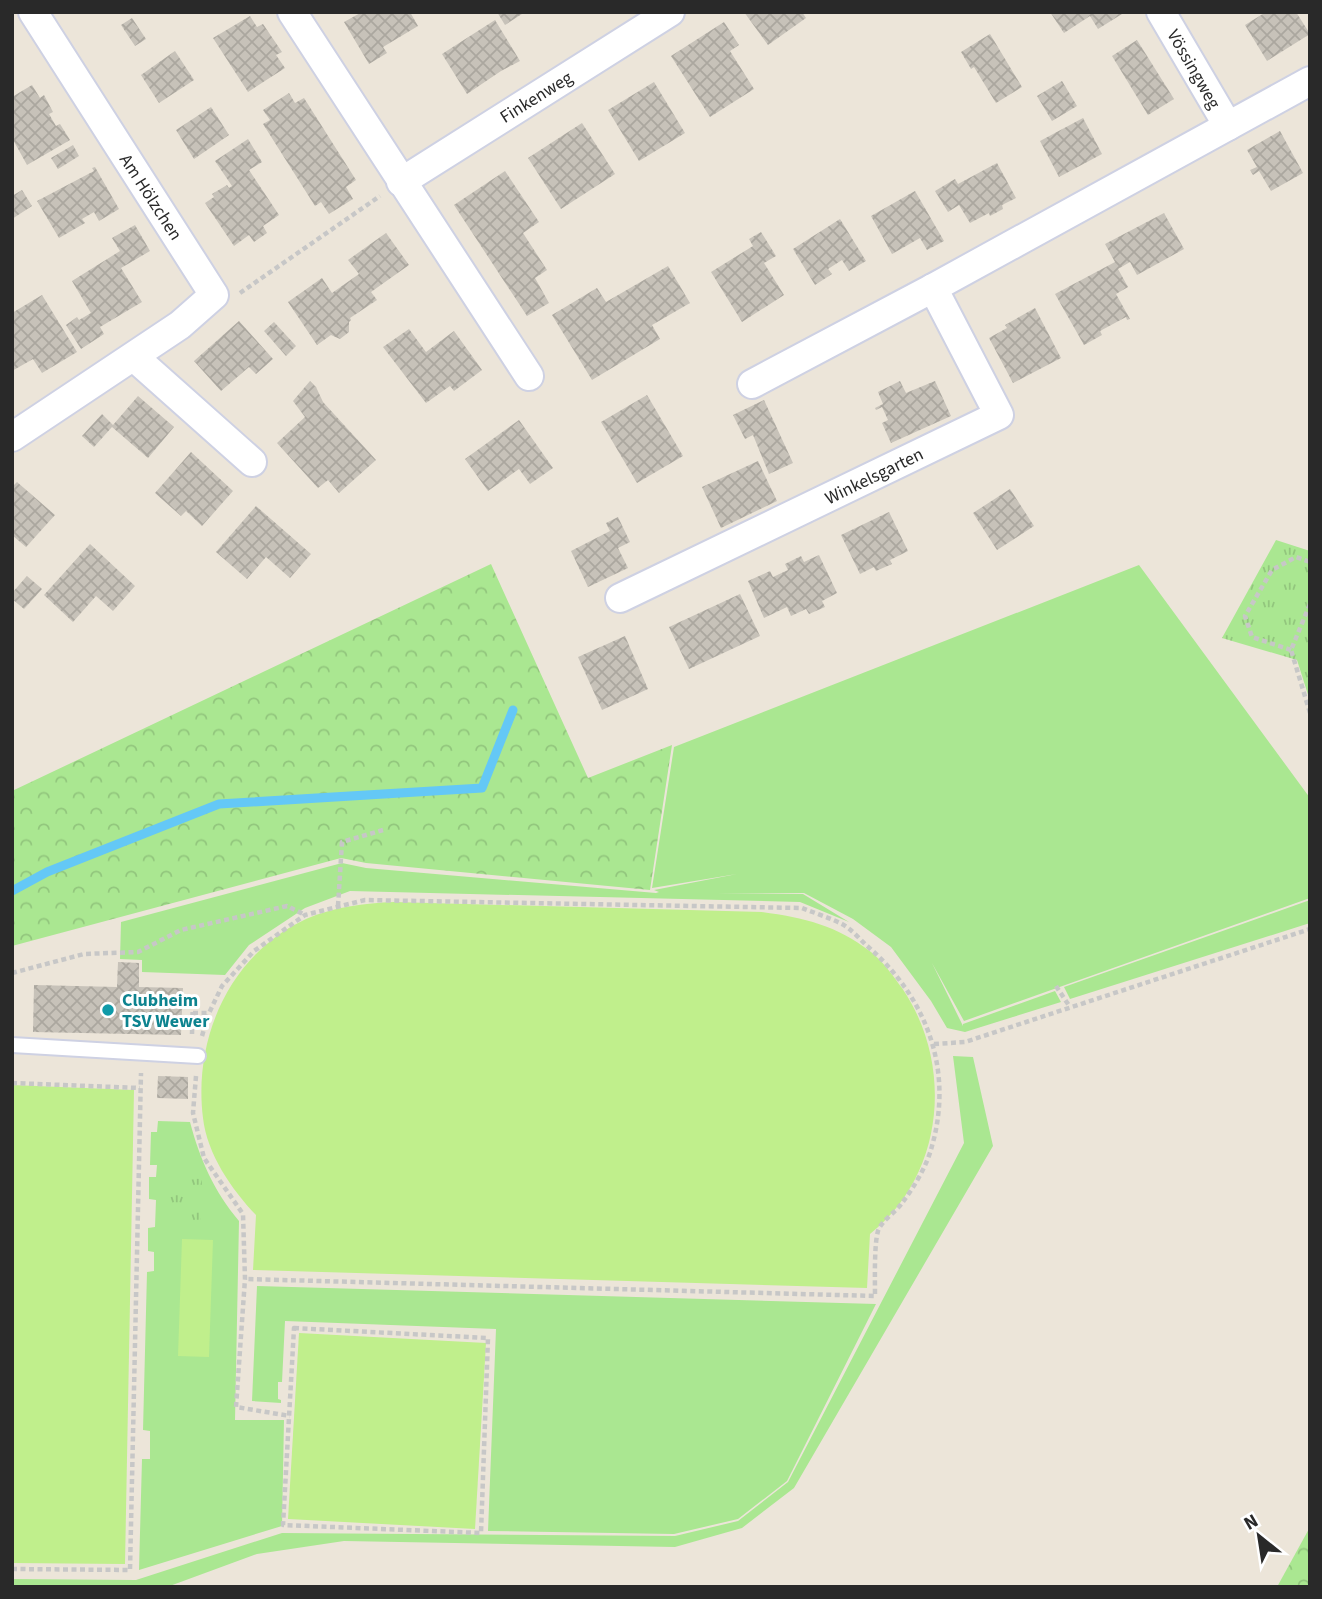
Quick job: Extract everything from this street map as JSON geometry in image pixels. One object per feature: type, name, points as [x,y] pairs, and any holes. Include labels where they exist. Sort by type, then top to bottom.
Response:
[{"type":"street","points":[[12,21],[26,12]]},
{"type":"street","name":"Am Hölzchen","points":[[33,12],[214,295]]},
{"type":"street","points":[[292,12],[529,376]]},
{"type":"street","name":"Finkenweg","points":[[401,182],[670,12]]},
{"type":"street","name":"Vössingweg","points":[[1161,12],[1228,126]]},
{"type":"street","points":[[752,384],[1310,81]]},
{"type":"street","name":"Winkelsgarten","points":[[620,598],[999,415],[933,288]]},
{"type":"street","points":[[12,437],[180,326],[214,295]]},
{"type":"street","points":[[134,357],[251,462]]},
{"type":"lane","points":[[12,1045],[198,1055]]},
{"type":"path","points":[[214,295],[241,292],[401,182]]},
{"type":"path","points":[[1291,650],[1252,638],[1245,616],[1272,570],[1296,557],[1310,562]]},
{"type":"path","points":[[1310,604],[1291,650],[1310,713]]},
{"type":"path","points":[[338,906],[342,842],[383,830]]},
{"type":"path","points":[[244,1279],[874,1296],[878,1230],[903,1203],[932,1149],[938,1118],[939,1088],[934,1044],[913,1000],[897,975],[880,956],[844,925],[802,908],[365,900],[305,915],[254,951],[222,986],[209,1013],[198,1055],[193,1114],[204,1158],[243,1214],[244,1279],[236,1407],[290,1416]]},
{"type":"path","points":[[12,973],[84,954],[138,952],[181,930],[287,906],[305,915]]},
{"type":"path","points":[[934,1044],[965,1042],[1310,929]]},
{"type":"path","points":[[1056,986],[1070,1007]]},
{"type":"path","points":[[193,1013],[209,1013]]},
{"type":"path","points":[[12,1083],[140,1088],[130,1570],[12,1569]]},
{"type":"path","points":[[294,1328],[488,1338],[481,1533],[283,1525],[290,1416],[294,1328]]},
{"type":"green space","points":[[1276,540],[1310,551],[1310,701],[1297,660],[1222,638]]},
{"type":"green space","points":[[491,564],[588,778],[672,745],[650,890],[366,863],[341,858],[12,946],[12,791]]},
{"type":"green space","points":[[1139,565],[1310,798],[1310,898],[964,1021],[932,963],[963,1026],[1055,991],[1061,1002],[965,1032],[947,1028],[931,1001],[891,947],[853,919],[804,893],[716,893],[803,894],[849,922],[800,902],[350,891],[305,908],[249,945],[225,975],[142,972],[142,960],[120,959],[121,922],[342,863],[366,868],[656,893],[659,892],[654,890],[737,874],[652,888],[674,747]]},
{"type":"green space","points":[[1310,900],[1310,923],[1070,999],[1064,987]]},
{"type":"green space","points":[[394,902],[762,912],[820,924],[845,935],[871,952],[902,988],[919,1018],[929,1050],[935,1084],[934,1117],[927,1150],[914,1181],[895,1210],[870,1234],[867,1288],[253,1270],[256,1215],[222,1171],[205,1131],[201,1088],[211,1029],[237,976],[256,954],[279,934],[327,911]]},
{"type":"green space","points":[[953,1056],[973,1057],[993,1146],[794,1488],[742,1528],[675,1547],[344,1541],[257,1554],[167,1587],[12,1587],[12,1579],[136,1580],[282,1533],[675,1536],[738,1521],[788,1482],[964,1143]]},
{"type":"green space","points":[[12,1085],[134,1090],[125,1564],[12,1563]]},
{"type":"green space","points":[[158,1121],[190,1122],[209,1174],[239,1221],[235,1420],[284,1420],[282,1526],[139,1570],[142,1459],[150,1459],[150,1431],[143,1430],[147,1272],[154,1271],[154,1252],[148,1251],[148,1228],[155,1227],[156,1200],[149,1199],[149,1177],[156,1177],[157,1165],[150,1165],[151,1132],[157,1132]]},
{"type":"green space","points":[[166,1178],[202,1179],[200,1228],[165,1227]]},
{"type":"green space","points":[[182,1239],[213,1240],[209,1357],[178,1356]]},
{"type":"green space","points":[[257,1286],[876,1304],[787,1481],[738,1519],[674,1534],[488,1531],[496,1329],[285,1321],[282,1382],[278,1382],[278,1399],[281,1403],[252,1401]]},
{"type":"green space","points":[[299,1333],[486,1343],[475,1529],[288,1519]]},
{"type":"green space","points":[[1310,1527],[1310,1587],[1277,1587]]},
{"type":"building","points":[[362,12],[410,12],[418,26],[383,47],[387,53],[369,64],[344,22]]},
{"type":"building","points":[[497,12],[525,12],[505,25]]},
{"type":"building","points":[[744,12],[802,12],[806,18],[768,45]]},
{"type":"building","points":[[1050,12],[1122,14],[1098,29],[1090,16],[1064,33]]},
{"type":"building","points":[[1266,12],[1296,12],[1310,34],[1267,61],[1245,25]]},
{"type":"building","points":[[250,16],[257,27],[263,24],[282,52],[276,55],[285,68],[248,92],[213,38]]},
{"type":"building","points":[[132,18],[146,39],[135,46],[121,25]]},
{"type":"building","points":[[495,20],[520,61],[467,94],[442,54]]},
{"type":"building","points":[[724,22],[739,45],[730,51],[754,89],[710,117],[671,56]]},
{"type":"building","points":[[990,34],[1022,87],[996,103],[974,67],[971,69],[961,52]]},
{"type":"building","points":[[1137,40],[1174,99],[1148,115],[1112,56]]},
{"type":"building","points":[[175,51],[194,80],[159,103],[141,75]]},
{"type":"building","points":[[1062,81],[1077,106],[1052,121],[1037,96]]},
{"type":"building","points":[[654,82],[685,133],[639,161],[608,110]]},
{"type":"building","points":[[32,85],[40,98],[44,95],[53,112],[49,114],[56,126],[60,124],[70,140],[27,165],[12,138],[12,97]]},
{"type":"building","points":[[289,93],[295,103],[304,98],[356,180],[346,187],[353,199],[329,214],[321,202],[315,206],[263,124],[270,120],[263,110]]},
{"type":"building","points":[[211,107],[229,135],[194,159],[176,130]]},
{"type":"building","points":[[1083,118],[1102,154],[1059,177],[1040,141]]},
{"type":"building","points":[[582,123],[615,174],[561,209],[528,158]]},
{"type":"building","points":[[1280,131],[1303,173],[1271,191],[1259,171],[1253,175],[1250,170],[1257,167],[1247,150]]},
{"type":"building","points":[[248,139],[262,162],[249,170],[279,215],[263,226],[267,233],[254,242],[249,235],[234,246],[205,203],[214,197],[212,194],[227,185],[229,188],[232,186],[215,161]]},
{"type":"building","points":[[73,145],[79,156],[58,169],[51,158]]},
{"type":"building","points":[[997,163],[1016,198],[1002,205],[1003,209],[970,223],[959,205],[948,212],[935,191],[955,179],[958,184]]},
{"type":"building","points":[[95,167],[119,209],[99,221],[94,212],[82,219],[85,223],[59,238],[37,201],[94,171],[92,168]]},
{"type":"building","points":[[505,171],[539,222],[523,233],[547,270],[535,278],[549,303],[527,316],[454,205]]},
{"type":"building","points":[[22,190],[32,206],[12,219],[12,196]]},
{"type":"building","points":[[915,191],[944,241],[927,250],[920,238],[892,254],[871,216]]},
{"type":"building","points":[[1164,213],[1184,249],[1137,275],[1130,262],[1118,269],[1128,287],[1116,294],[1130,319],[1127,320],[1126,317],[1100,331],[1102,335],[1084,345],[1055,294],[1115,262],[1105,244]]},
{"type":"building","points":[[840,219],[866,261],[849,271],[842,260],[828,269],[832,274],[815,285],[793,249]]},
{"type":"building","points":[[135,225],[150,251],[121,268],[142,302],[100,327],[104,334],[81,349],[66,325],[77,317],[79,320],[91,313],[72,281],[120,251],[112,238]]},
{"type":"building","points":[[761,232],[776,256],[764,263],[784,295],[742,322],[711,272],[753,246],[749,239]]},
{"type":"building","points":[[386,233],[409,265],[371,292],[377,300],[350,318],[349,332],[340,339],[331,335],[317,345],[288,302],[322,278],[332,293],[359,274],[348,260]]},
{"type":"building","points":[[668,266],[690,303],[652,325],[660,339],[592,380],[552,315],[597,288],[606,302]]},
{"type":"building","points":[[42,295],[77,352],[42,373],[33,359],[12,371],[12,313]]},
{"type":"building","points":[[1035,308],[1061,358],[1013,383],[989,338],[1007,328],[1005,325]]},
{"type":"building","points":[[239,321],[273,359],[256,374],[249,367],[221,391],[194,361]]},
{"type":"building","points":[[274,322],[296,346],[286,356],[264,331]]},
{"type":"building","points":[[409,329],[426,352],[454,331],[482,370],[454,391],[450,386],[426,403],[383,347]]},
{"type":"building","points":[[310,381],[323,402],[376,460],[339,493],[328,480],[318,488],[277,443],[305,417],[293,401]]},
{"type":"building","points":[[900,381],[906,393],[935,381],[951,416],[891,443],[882,423],[888,420],[882,407],[876,410],[875,408],[883,404],[878,392]]},
{"type":"building","points":[[647,395],[683,456],[637,483],[601,422]]},
{"type":"building","points":[[138,396],[174,427],[148,458],[112,427],[94,447],[82,436],[102,414],[113,425]]},
{"type":"building","points":[[764,400],[793,463],[769,474],[753,435],[745,439],[733,415]]},
{"type":"building","points":[[519,420],[553,468],[530,484],[519,469],[488,491],[465,459]]},
{"type":"building","points":[[191,452],[233,491],[202,526],[186,511],[181,516],[155,493]]},
{"type":"building","points":[[758,461],[777,501],[721,528],[702,487]]},
{"type":"building","points":[[17,482],[55,515],[26,547],[12,535],[12,487]]},
{"type":"building","points":[[1010,489],[1034,526],[997,550],[973,513]]},
{"type":"building","points":[[256,506],[311,554],[290,578],[266,557],[247,579],[216,552]]},
{"type":"building","points":[[889,512],[908,551],[890,560],[892,564],[876,571],[874,567],[860,574],[841,535]]},
{"type":"building","points":[[618,517],[630,542],[618,548],[628,568],[588,587],[571,551],[610,531],[606,523]]},
{"type":"building","points":[[90,544],[135,586],[113,611],[96,596],[73,622],[44,595]]},
{"type":"building","points":[[819,555],[837,593],[822,601],[825,607],[809,614],[806,609],[791,616],[787,607],[764,618],[748,581],[770,571],[773,577],[788,570],[785,564],[801,556],[804,562]]},
{"type":"building","points":[[27,576],[42,589],[24,609],[12,599],[12,593]]},
{"type":"building","points":[[740,594],[760,636],[689,669],[669,627]]},
{"type":"building","points":[[625,636],[648,689],[602,710],[578,657]]},
{"type":"building","name":"Clubheim TSV Wewer","points":[[118,962],[139,963],[139,987],[183,988],[181,1035],[33,1032],[34,985],[117,987]]},
{"type":"building","points":[[158,1076],[188,1077],[188,1099],[157,1098]]},
{"type":"waterway","points":[[12,891],[47,872],[219,804],[482,788],[513,710]]},
{"type":"place","name":"Clubheim TSV Wewer","points":[[108,1010]]}]
